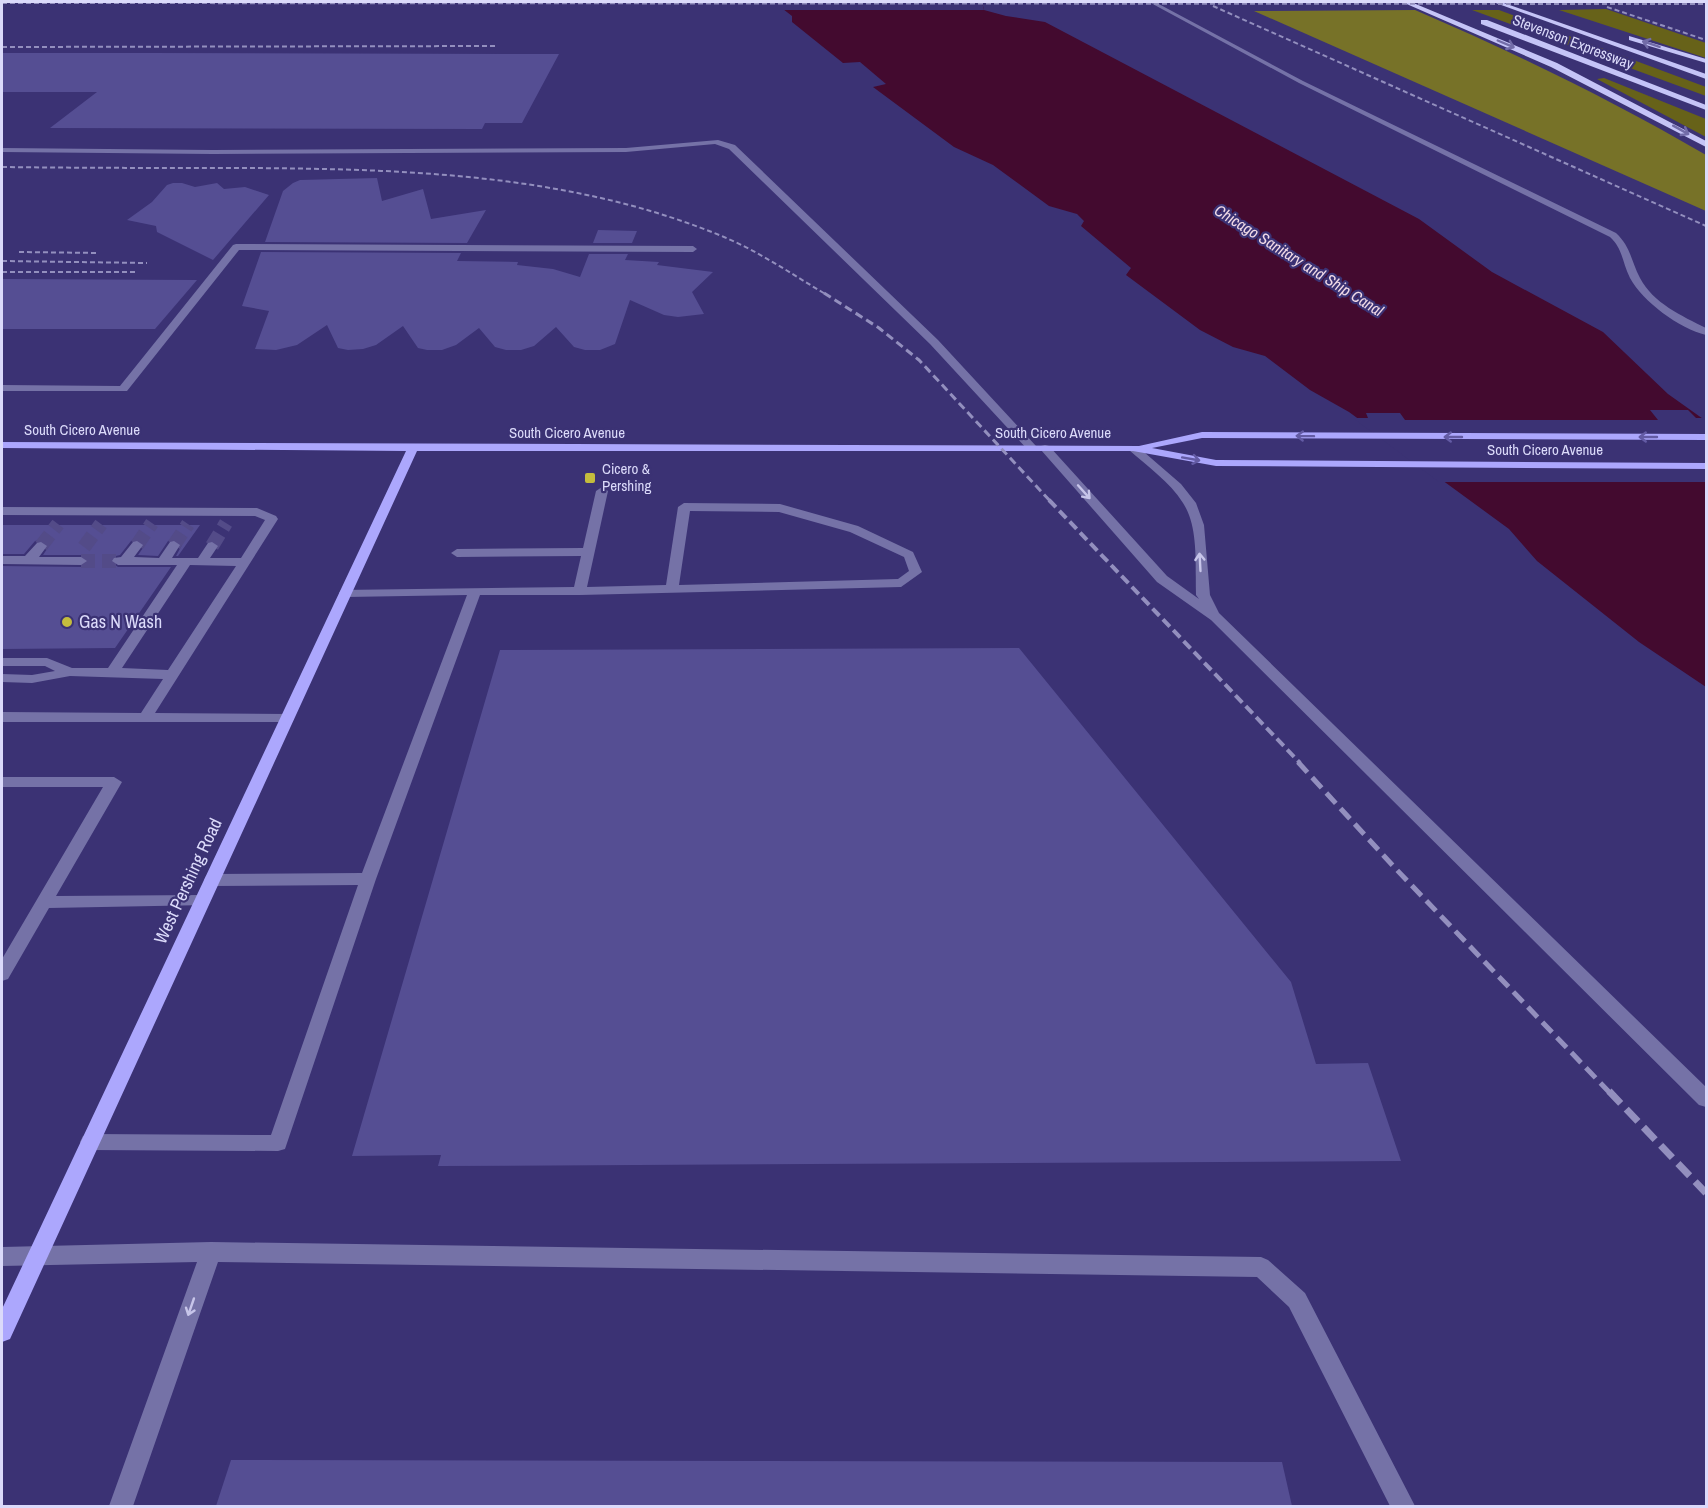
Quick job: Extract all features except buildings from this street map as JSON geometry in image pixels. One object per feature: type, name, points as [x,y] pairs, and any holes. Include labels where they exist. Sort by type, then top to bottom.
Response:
[{"type":"highway","points":[[1406,2],[1554,65],[1707,144]]},
{"type":"highway","name":"Stevenson Expressway","points":[[1496,2],[1707,77]]},
{"type":"highway","name":"Stevenson Expressway","points":[[1471,17],[1707,108]]},
{"type":"highway","points":[[1622,35],[1707,62]]},
{"type":"main road","name":"South Cicero Avenue","points":[[1133,448],[1202,435],[1707,437]]},
{"type":"main road","name":"South Cicero Avenue","points":[[2,445],[413,448],[1133,448],[1216,463],[1707,466]]},
{"type":"main road","name":"West Pershing Road","points":[[2,1332],[413,448]]},
{"type":"lane","points":[[1152,2],[1301,82],[1613,235],[1624,244],[1633,274],[1646,294],[1662,307],[1707,332]]},
{"type":"lane","points":[[2,150],[213,152],[626,150],[716,142],[732,147],[934,342],[1039,448],[1162,579],[1216,617],[1707,1100]]},
{"type":"lane","points":[[2,388],[123,389],[236,248],[693,249]]},
{"type":"lane","points":[[1133,448],[1177,487],[1190,503],[1198,525],[1203,595],[1216,617]]},
{"type":"lane","points":[[580,591],[602,491]]},
{"type":"lane","points":[[346,593],[672,590],[901,583],[916,572],[909,555],[854,528],[780,508],[684,507],[672,590]]},
{"type":"lane","points":[[2,511],[196,511],[229,518],[257,512],[272,519],[145,718]]},
{"type":"lane","points":[[58,524],[69,511]]},
{"type":"lane","points":[[101,524],[112,511]]},
{"type":"lane","points":[[152,523],[160,511]]},
{"type":"lane","points":[[188,524],[196,511]]},
{"type":"lane","points":[[137,545],[122,561],[244,562]]},
{"type":"lane","points":[[163,561],[174,545]]},
{"type":"lane","points":[[29,560],[41,546]]},
{"type":"lane","points":[[201,562],[212,546]]},
{"type":"lane","points":[[2,560],[77,561],[84,547]]},
{"type":"lane","points":[[457,553],[588,552]]},
{"type":"lane","points":[[112,672],[186,562]]},
{"type":"lane","points":[[90,1142],[278,1143],[368,879],[475,591]]},
{"type":"lane","points":[[2,662],[47,662],[70,672]]},
{"type":"lane","points":[[2,678],[32,679],[70,672],[173,675]]},
{"type":"lane","points":[[2,717],[287,719]]},
{"type":"lane","points":[[2,782],[114,782],[2,974]]},
{"type":"lane","points":[[212,880],[368,879]]},
{"type":"lane","points":[[44,902],[202,901]]},
{"type":"lane","points":[[121,1506],[211,1252]]},
{"type":"lane","points":[[2,1256],[211,1252],[1261,1267],[1297,1300],[1403,1506]]},
{"type":"shaded area","points":[[1606,9],[1706,43],[1706,58],[1559,10]]},
{"type":"shaded area","points":[[1415,10],[1563,78],[1706,155],[1706,211],[1254,11]]},
{"type":"shaded area","points":[[1472,10],[1499,10],[1706,87],[1706,96]]},
{"type":"shaded area","points":[[1604,78],[1706,119],[1706,137],[1597,79]]},
{"type":"water","name":"Chicago Sanitary and Ship Canal","points":[[774,2],[854,8],[982,2],[984,10],[1045,22],[1419,219],[1492,272],[1603,332],[1668,394],[1706,421],[1706,687],[1639,642],[1537,561],[1509,529],[1349,412],[1310,390],[1265,356],[1233,347],[1200,330],[1126,275],[1131,268],[1081,226],[1084,221],[1077,214],[1049,206],[993,165],[954,147],[873,87],[886,84],[860,62],[843,63],[792,22],[792,16]]},
{"type":"pier","points":[[771,2],[860,2],[856,5],[868,6],[879,5],[875,2],[982,2],[984,10],[779,10]]},
{"type":"pier","points":[[1650,410],[1688,410],[1696,418],[1706,418],[1706,482],[1439,482],[1353,418],[1368,418],[1366,413],[1400,413],[1405,420],[1658,420]]},
{"type":"tunnel","points":[[137,545],[152,523]]},
{"type":"tunnel","points":[[212,546],[226,523]]},
{"type":"tunnel","points":[[41,546],[58,524]]},
{"type":"tunnel","points":[[84,547],[101,524]]},
{"type":"tunnel","points":[[174,545],[188,524]]},
{"type":"tunnel","points":[[81,561],[118,561]]},
{"type":"railway","points":[[2,3],[1706,4]]},
{"type":"railway","points":[[1213,6],[1706,226]]},
{"type":"railway","points":[[1607,7],[1706,40]]},
{"type":"railway","points":[[2,47],[498,46]]},
{"type":"railway","points":[[2,167],[368,170],[489,179],[549,188],[608,200],[667,216],[724,237],[827,295]]},
{"type":"railway","points":[[19,252],[98,253]]},
{"type":"railway","points":[[2,261],[147,263]]},
{"type":"railway","points":[[2,272],[137,272]]},
{"type":"railway","points":[[824,293],[879,328],[919,360],[1051,502]]},
{"type":"railway","points":[[1049,500],[1300,763]]},
{"type":"railway","points":[[1298,762],[1395,868],[1610,1093]]},
{"type":"railway","points":[[1609,1091],[1706,1193]]},
{"type":"place","name":"Cicero & Pershing","points":[[590,478]]},
{"type":"place","name":"Gas N Wash","points":[[67,622]]}]
